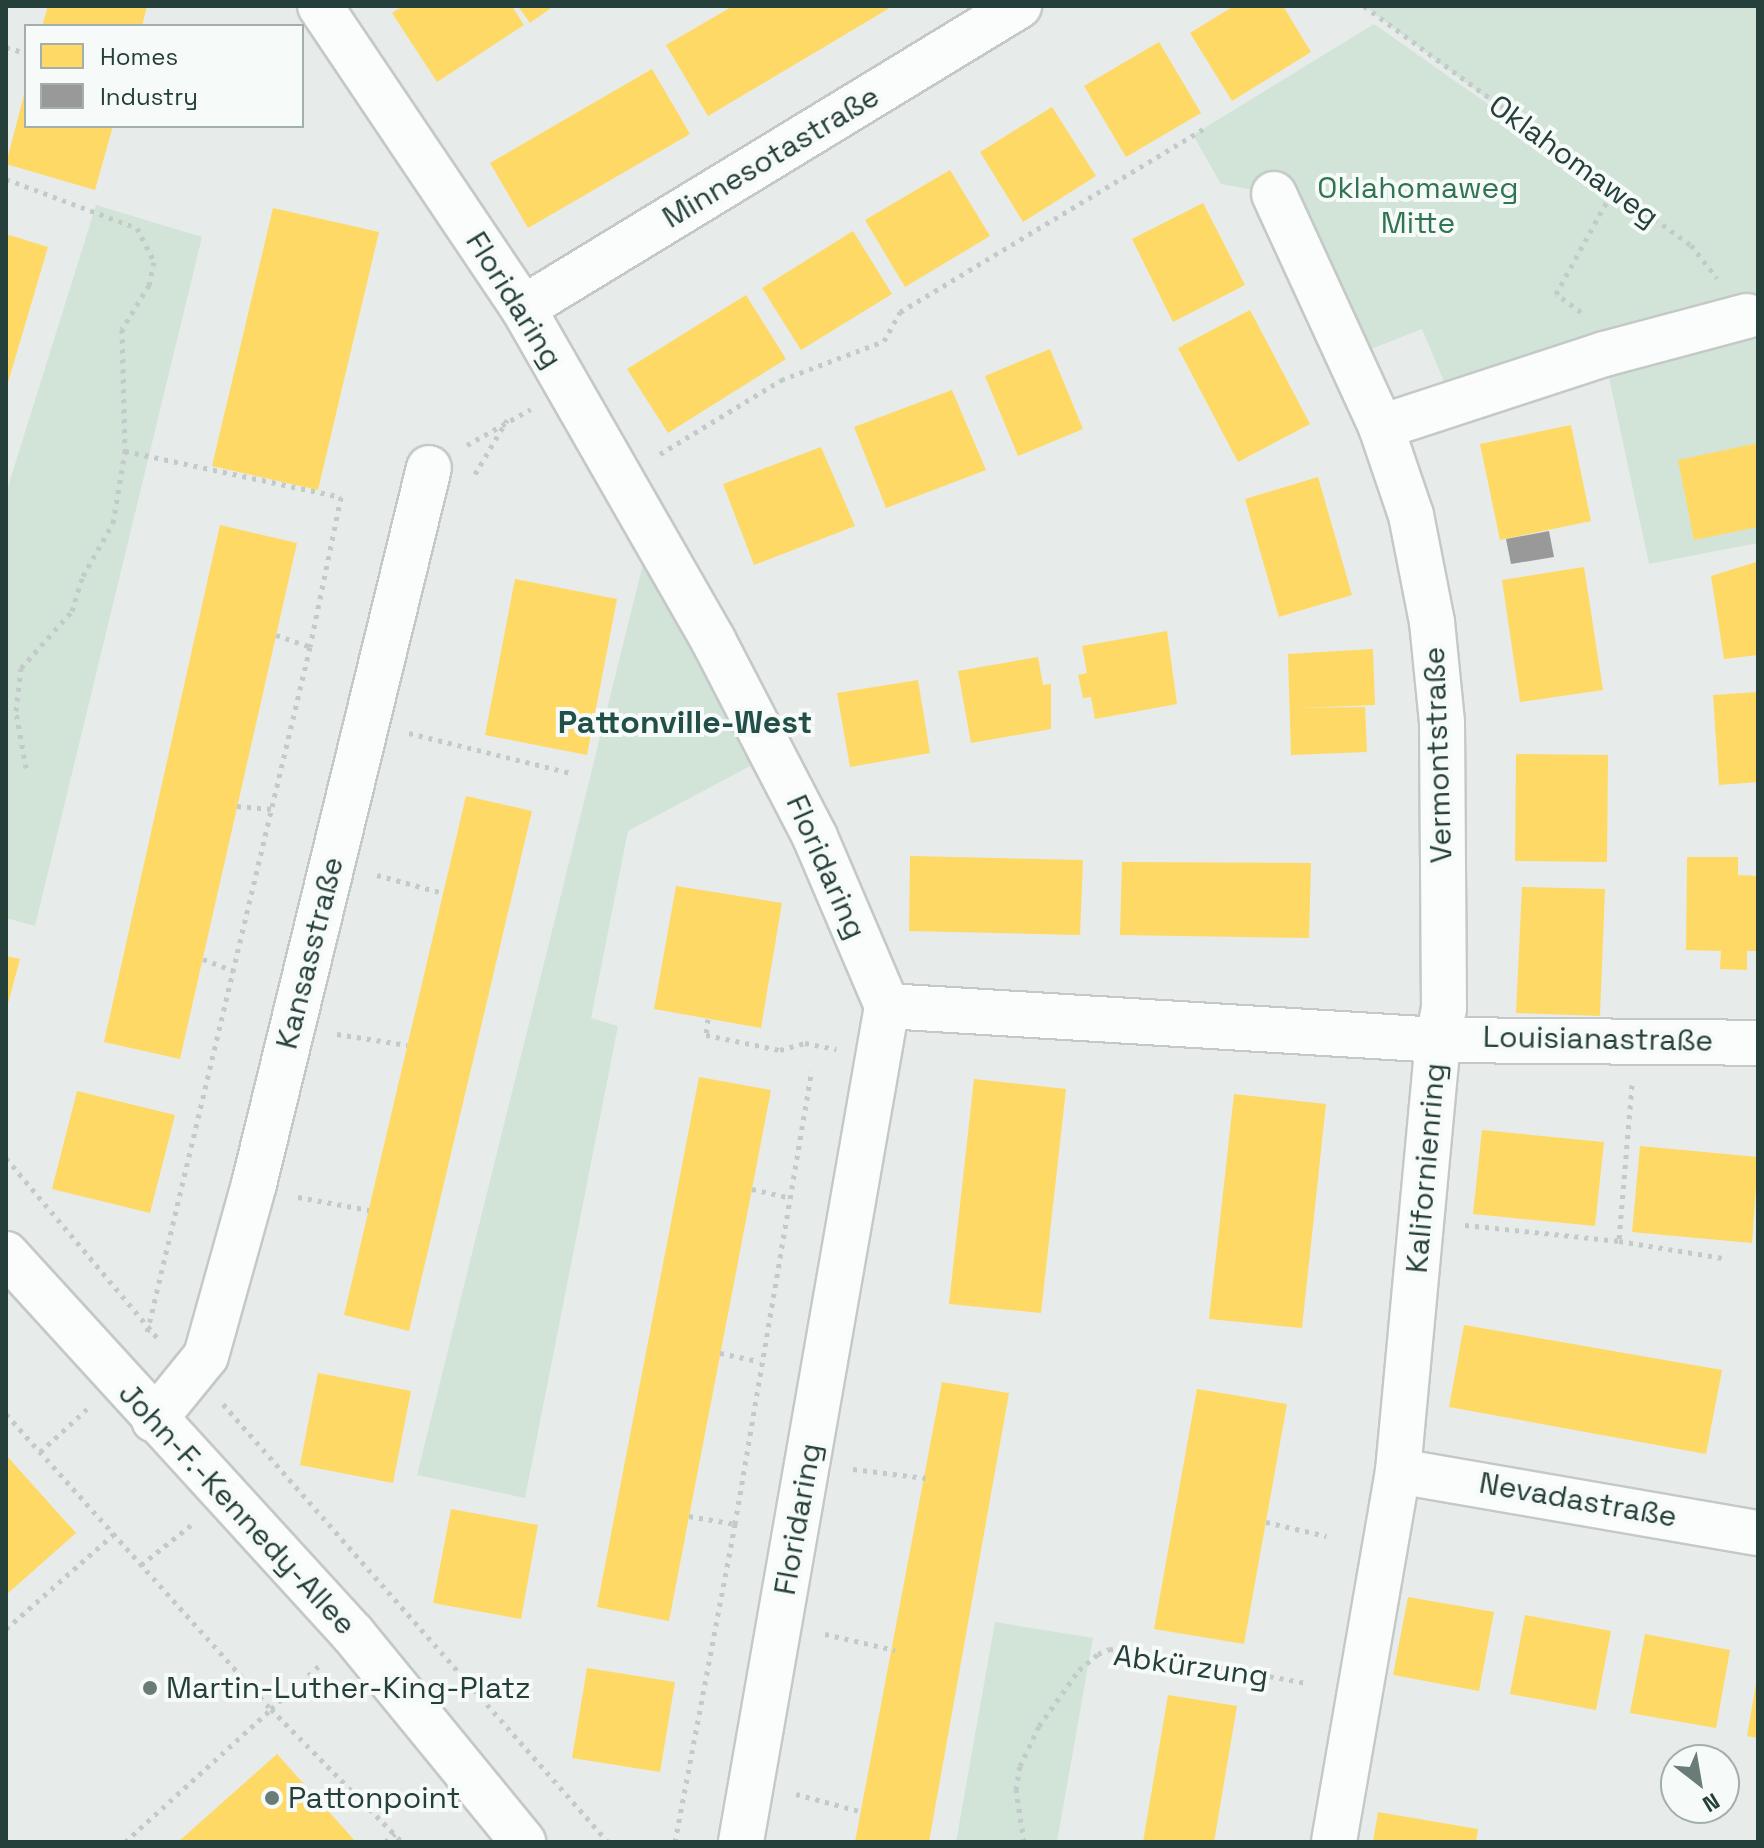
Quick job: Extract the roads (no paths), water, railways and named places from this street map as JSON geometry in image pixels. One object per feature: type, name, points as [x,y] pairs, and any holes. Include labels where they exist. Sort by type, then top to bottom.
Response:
[{"type":"street","name":"Floridaring","points":[[320,6],[523,308],[713,640],[815,837],[887,1006],[741,1842]]},
{"type":"street","name":"Minnesotastraße","points":[[523,308],[1019,6]]},
{"type":"street","name":"Vermontstraße","points":[[1274,194],[1381,427],[1411,515],[1432,622],[1442,723],[1444,1008],[1438,1040]]},
{"type":"street","points":[[1381,427],[1604,354],[1747,316]]},
{"type":"street","name":"Kansasstraße","points":[[154,1420],[206,1356],[254,1184],[429,468]]},
{"type":"street","name":"Kalifornienring","points":[[887,1006],[1438,1040],[1398,1471],[1334,1842]]},
{"type":"street","name":"Louisianastraße","points":[[1438,1040],[1758,1043]]},
{"type":"street","name":"John-F.-Kennedy-Allee","points":[[6,1254],[154,1420],[353,1634],[523,1842]]},
{"type":"street","name":"Nevadastraße","points":[[1398,1471],[1758,1533]]},
{"type":"place","name":"Martin-Luther-King-Platz","points":[[150,1688]]},
{"type":"place","name":"Pattonpoint","points":[[272,1798]]},
{"type":"district","name":"Pattonville-West","points":[[685,722]]},
{"type":"park label","name":"Oklahomaweg Mitte","points":[[1418,205]]}]
